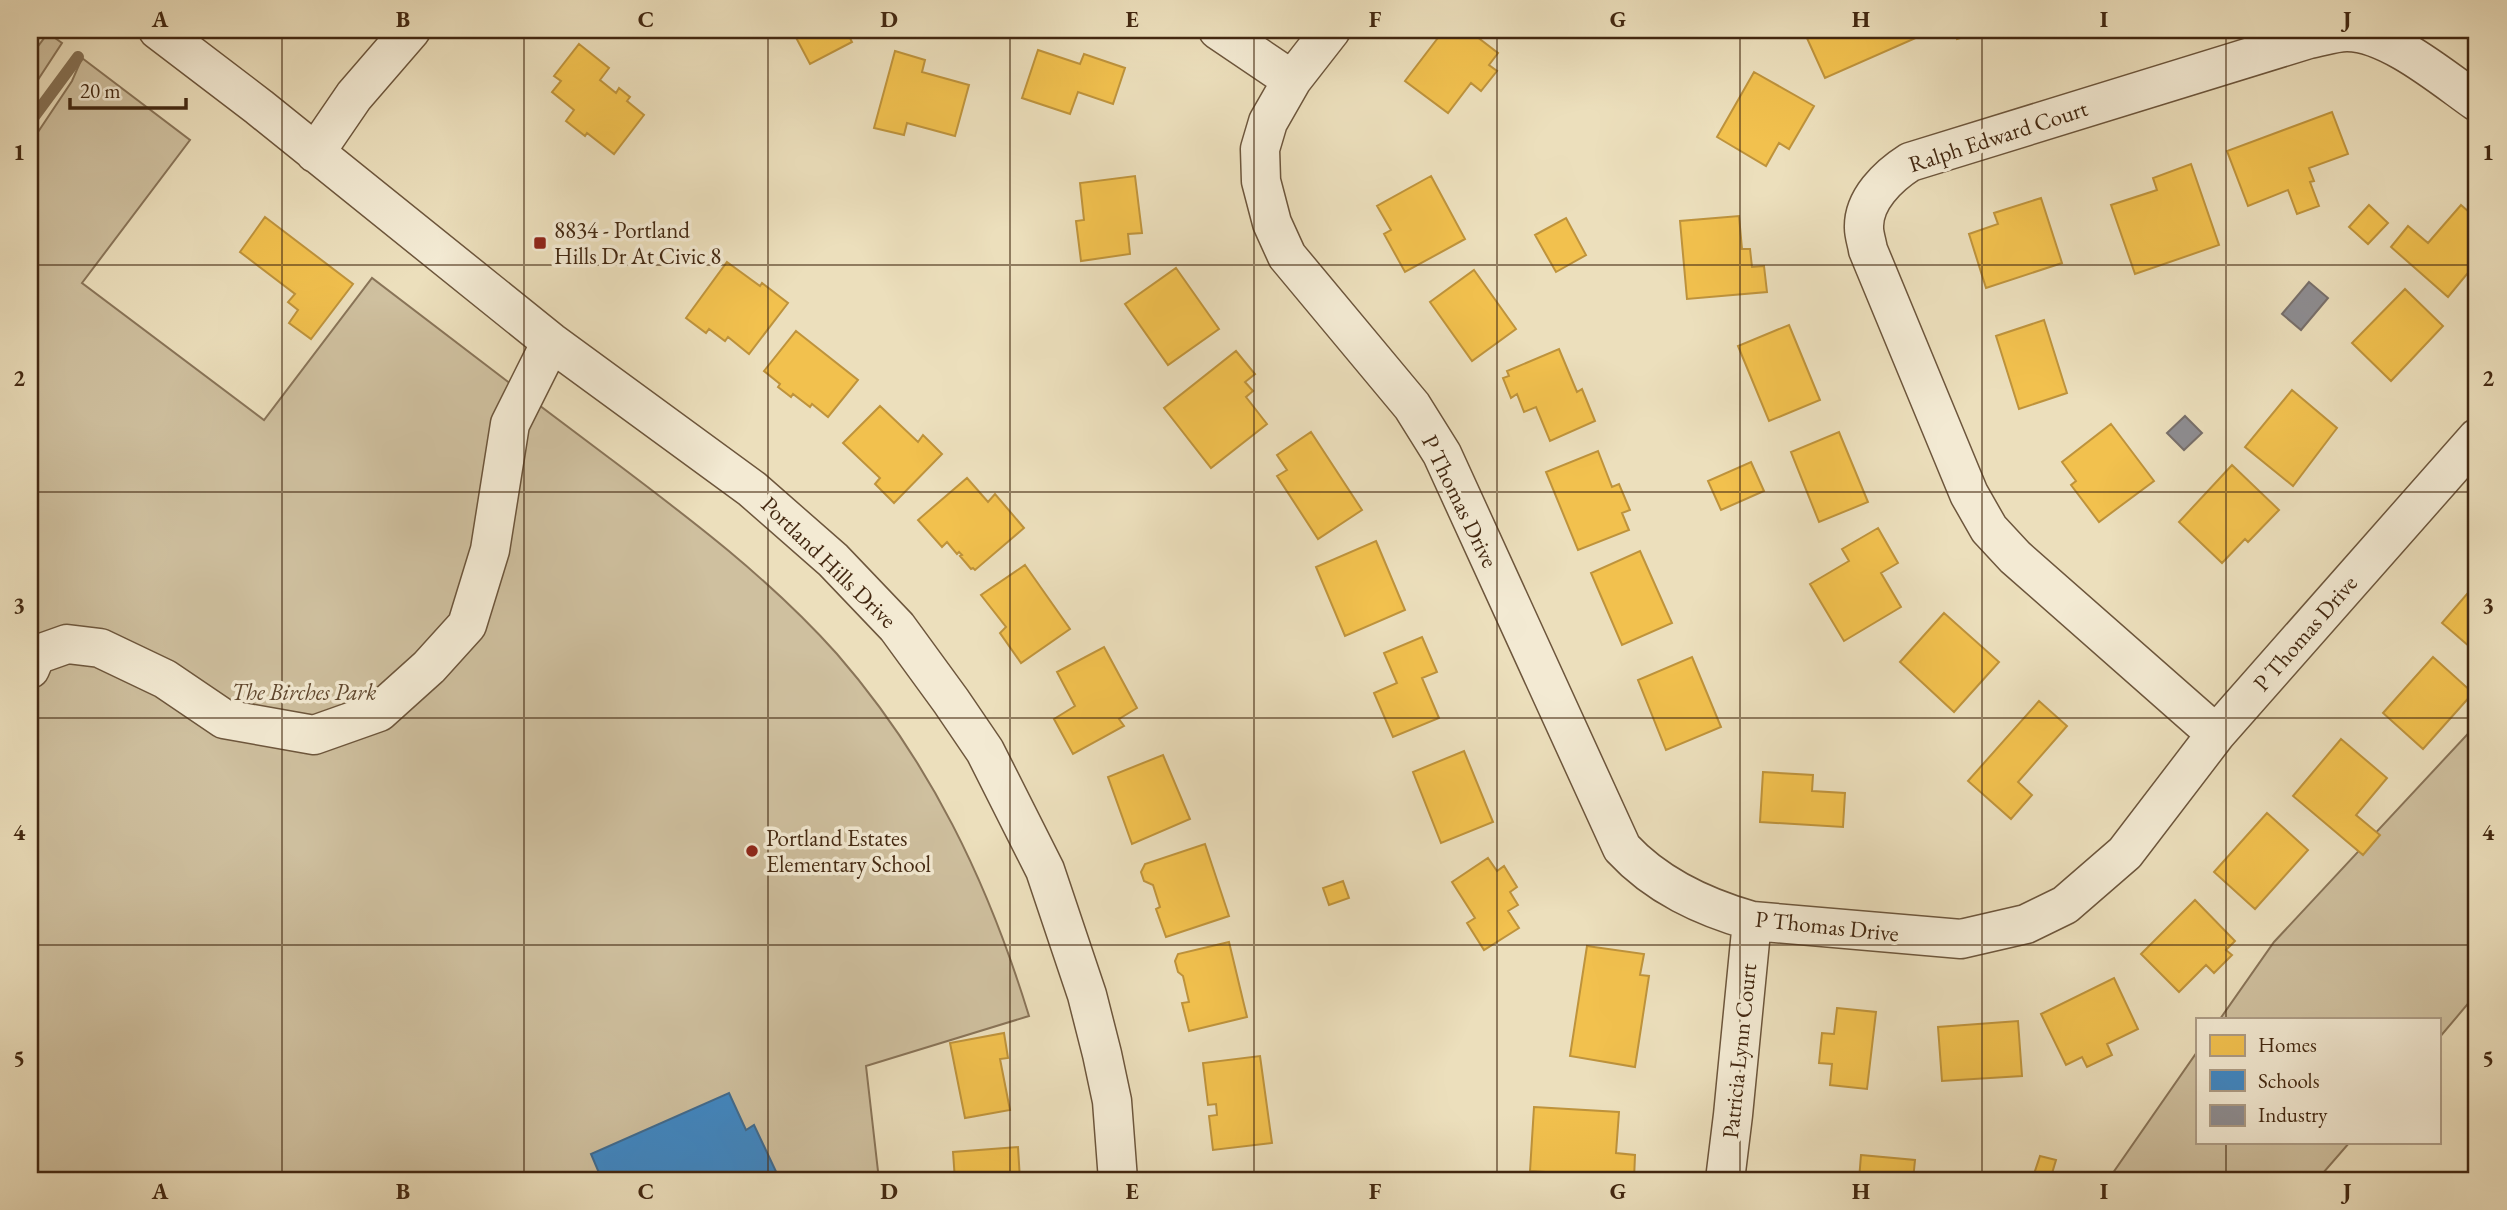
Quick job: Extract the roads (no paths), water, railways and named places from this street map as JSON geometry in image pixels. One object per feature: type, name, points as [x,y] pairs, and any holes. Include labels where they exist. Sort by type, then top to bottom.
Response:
[{"type":"street","name":"Portland Hills Drive","points":[[158,30],[551,342],[752,489],[833,560],[897,627],[985,751],[1045,870],[1087,995],[1102,1054],[1112,1101],[1118,1180]]},
{"type":"street","points":[[314,153],[354,96],[411,30]]},
{"type":"street","points":[[1218,30],[1292,80]]},
{"type":"street","name":"P Thomas Drive","points":[[1331,30],[1292,80],[1268,122],[1260,149],[1261,180],[1272,223],[1287,256],[1412,406],[1442,454],[1622,848],[1638,866],[1662,883],[1731,915],[1752,921],[1961,939],[2026,924],[2065,905],[2125,853],[2216,734],[2477,438]]},
{"type":"street","name":"Ralph Edward Court","points":[[2216,734],[2015,557],[1989,529],[1969,494],[1868,250],[1864,226],[1869,206],[1878,190],[1894,172],[1910,162],[2309,39],[2335,34],[2347,32],[2369,36],[2415,57],[2477,102]]},
{"type":"street","points":[[30,669],[36,655],[67,644],[100,648],[165,680],[224,719],[314,735],[379,712],[429,667],[467,625],[490,550],[510,424],[551,342]]},
{"type":"street","name":"Patricia Lynn Court","points":[[1725,1180],[1752,921]]},
{"type":"waterway","points":[[30,122],[78,57]]},
{"type":"place","name":"8834 - Portland Hills Dr At Civic 8","points":[[540,243]]},
{"type":"place","name":"Portland Estates Elementary School","points":[[752,851]]},
{"type":"park label","name":"The Birches Park","points":[[304,692]]}]
